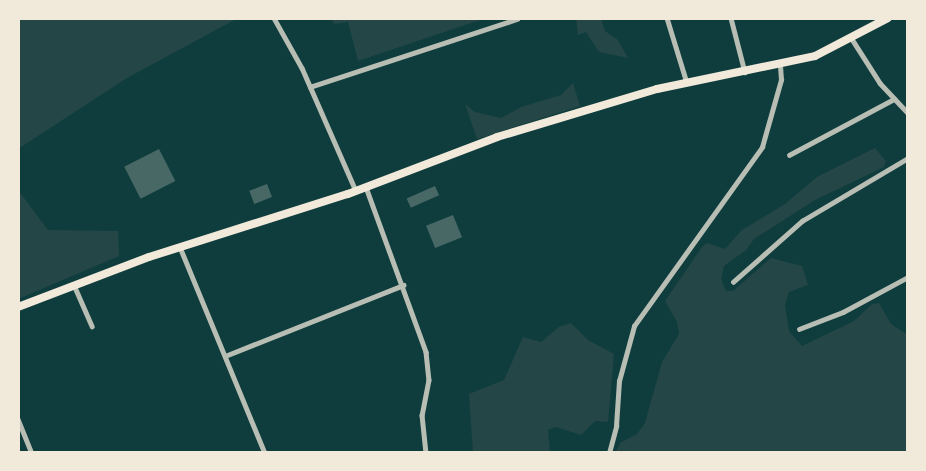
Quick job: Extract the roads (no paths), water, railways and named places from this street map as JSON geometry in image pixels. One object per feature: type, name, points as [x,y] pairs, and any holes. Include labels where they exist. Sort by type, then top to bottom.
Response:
[{"type":"highway","points":[[18,307],[180,247],[356,191],[497,137],[687,83],[819,55],[888,18]]},
{"type":"street","points":[[274,18],[310,87],[356,191]]},
{"type":"street","points":[[667,18],[687,83]]},
{"type":"street","points":[[730,18],[745,72]]},
{"type":"street","points":[[310,87],[517,19]]},
{"type":"street","points":[[852,39],[894,99],[908,113]]},
{"type":"street","points":[[609,453],[631,332],[762,147],[781,80],[780,65]]},
{"type":"street","points":[[789,155],[894,99]]},
{"type":"street","points":[[733,282],[802,221],[908,158]]},
{"type":"street","points":[[366,187],[404,285],[428,361],[422,415],[426,453]]},
{"type":"street","points":[[180,247],[265,453]]},
{"type":"street","points":[[799,329],[843,312],[908,277]]},
{"type":"street","points":[[74,285],[92,326]]},
{"type":"street","points":[[225,356],[404,285]]},
{"type":"street","points":[[18,419],[32,453]]}]
